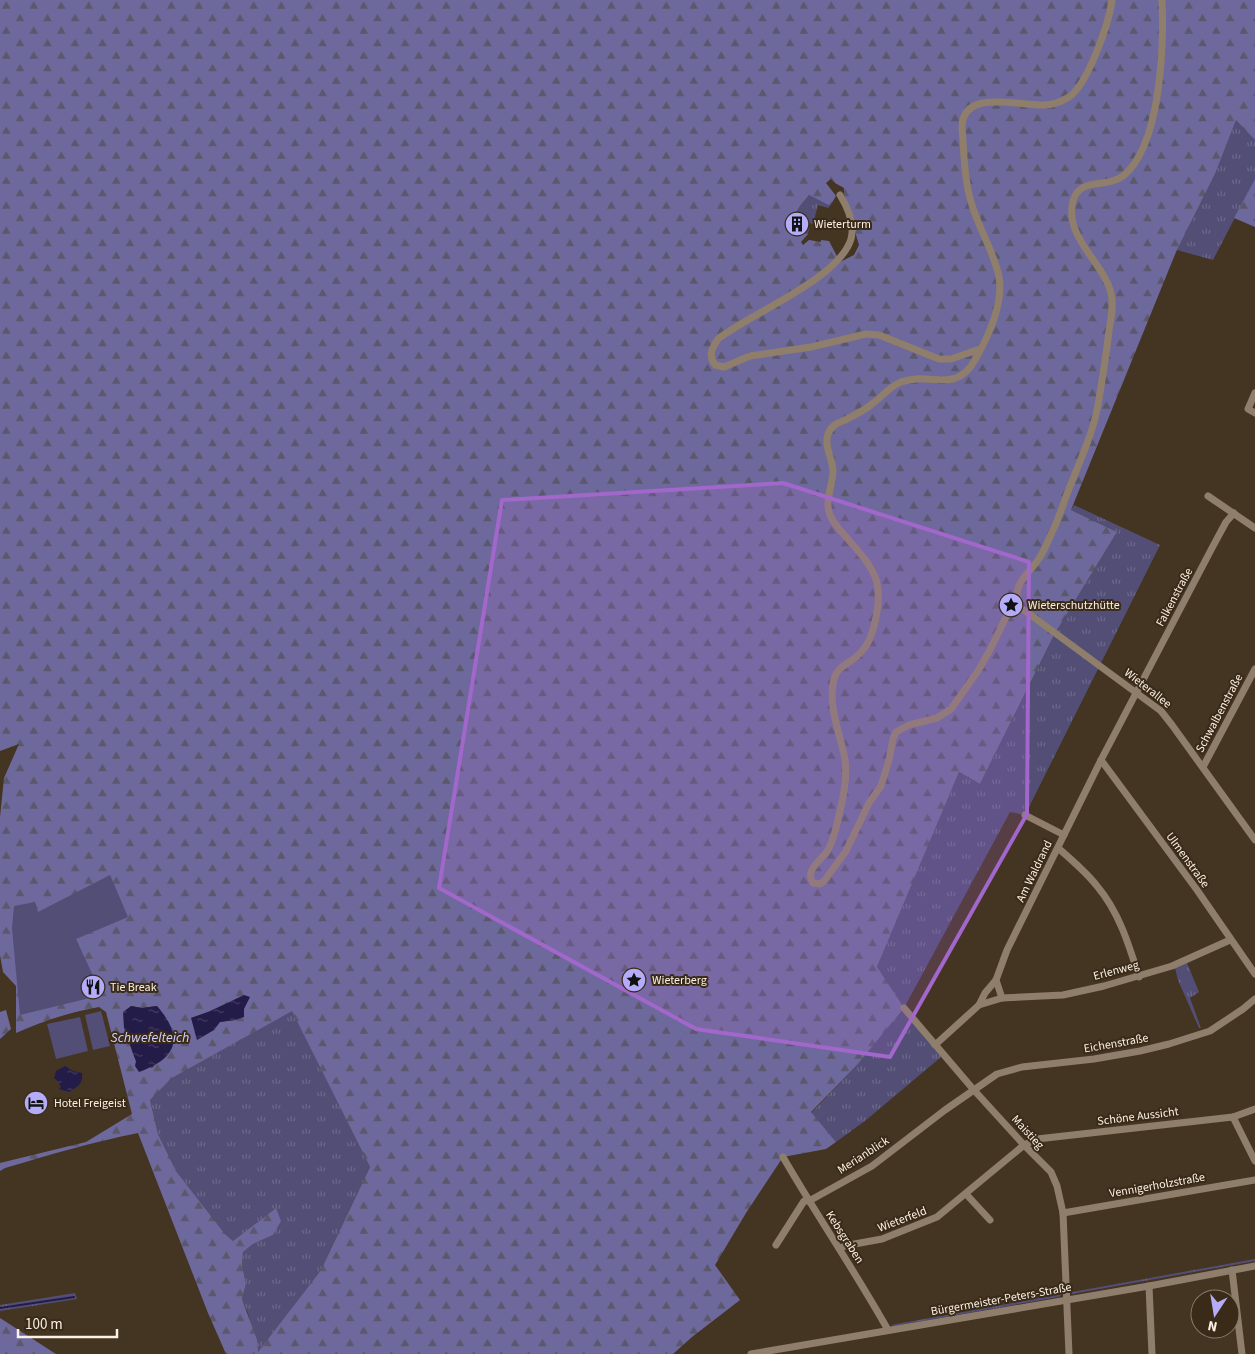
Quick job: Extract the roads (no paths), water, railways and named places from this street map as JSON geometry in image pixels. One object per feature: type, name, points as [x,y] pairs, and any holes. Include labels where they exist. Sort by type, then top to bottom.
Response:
[{"type":"street","points":[[1112,0],[1110,16],[1102,38],[1080,87],[1071,96],[1046,105],[1004,102],[982,104],[968,110],[963,118],[965,171],[970,197],[999,279],[996,310],[990,328],[971,366],[958,377],[943,381],[914,380],[898,383],[866,408],[834,425],[828,434],[827,443],[833,471],[828,502],[829,513],[834,522],[871,567],[878,582],[879,594],[877,611],[869,641],[859,655],[838,670],[834,678],[832,689],[836,730],[845,764],[844,786],[840,812],[831,844],[812,870],[810,876],[812,884],[820,884],[825,880],[850,844],[869,803],[881,786],[896,732],[909,725],[937,718],[951,709],[978,671],[992,648],[1007,615],[1017,605],[1016,594],[1019,585],[1043,552],[1058,521],[1091,433],[1098,405],[1112,307],[1110,289],[1104,275],[1078,236],[1073,218],[1073,202],[1077,192],[1084,186],[1112,182],[1122,177],[1136,162],[1144,148],[1152,122],[1161,61],[1162,0]]},
{"type":"street","points":[[840,196],[849,212],[852,230],[850,241],[839,260],[794,293],[718,339],[711,355],[715,365],[724,367],[750,356],[811,347],[866,334],[879,335],[940,359],[951,359],[980,349]]},
{"type":"street","points":[[1255,393],[1248,409],[1255,413]]},
{"type":"street","points":[[1208,496],[1255,528]]},
{"type":"street","name":"Falkenstraße","points":[[1136,692],[1226,522],[1234,513]]},
{"type":"street","name":"Wieterallee","points":[[1017,605],[1136,692],[1165,716],[1255,840]]},
{"type":"street","name":"Schwalbenstraße","points":[[1203,767],[1255,669]]},
{"type":"street","name":"Am Waldrand","points":[[935,1045],[979,1005],[985,993],[996,980],[1007,950],[1136,692]]},
{"type":"street","name":"Ulmenstraße","points":[[1101,760],[1197,890],[1255,974]]},
{"type":"street","points":[[1025,815],[1064,835]]},
{"type":"street","points":[[1058,848],[1086,873],[1108,901],[1125,933],[1139,977]]},
{"type":"street","name":"Erlenweg","points":[[979,1005],[1002,998],[1063,995],[1139,977],[1193,958],[1230,940]]},
{"type":"street","points":[[996,980],[1002,998]]},
{"type":"street","name":"Eichenstraße","points":[[973,1089],[997,1074],[1022,1067],[1094,1059],[1140,1051],[1210,1032],[1255,999]]},
{"type":"street","name":"Maistieg","points":[[904,1008],[973,1089],[1051,1172],[1058,1186],[1063,1213],[1068,1354]]},
{"type":"street","name":"Merianblick","points":[[776,1245],[804,1201],[808,1202],[872,1166],[973,1089]]},
{"type":"street","name":"Schöne Aussicht","points":[[1024,1145],[1037,1139],[1233,1117],[1255,1109]]},
{"type":"street","points":[[1233,1117],[1255,1161]]},
{"type":"street","name":"Wieterfeld","points":[[839,1248],[882,1239],[910,1230],[937,1217],[1024,1145]]},
{"type":"street","name":"Kebsgraben","points":[[783,1157],[808,1202],[864,1287],[888,1330]]},
{"type":"street","name":"Vennigerholzstraße","points":[[1063,1213],[1255,1180]]},
{"type":"street","points":[[966,1194],[990,1220]]},
{"type":"street","name":"Bürgermeister-Peters-Straße","points":[[751,1354],[1255,1266]]},
{"type":"street","points":[[1232,1270],[1242,1354]]},
{"type":"street","points":[[1149,1286],[1152,1354]]},
{"type":"water","points":[[244,995],[250,997],[244,1009],[244,1017],[220,1022],[214,1030],[197,1040],[191,1018]]},
{"type":"water","name":"Schwefelteich","points":[[131,1006],[142,1008],[157,1006],[166,1017],[173,1037],[173,1045],[169,1053],[162,1060],[139,1072],[135,1066],[136,1061],[124,1028],[123,1012]]},
{"type":"water","points":[[65,1066],[73,1071],[82,1073],[81,1082],[69,1092],[59,1089],[61,1087],[56,1079],[54,1079],[56,1071]]},
{"type":"waterway","points":[[0,1308],[74,1297]]},
{"type":"place","name":"Wieterturm","points":[[797,224]]},
{"type":"place","name":"Wieterschutzhütte","points":[[1011,605]]},
{"type":"place","name":"Wieterberg","points":[[634,980]]},
{"type":"place","name":"Tie Break","points":[[93,987]]},
{"type":"place","name":"Hotel Freigeist","points":[[36,1103]]}]
